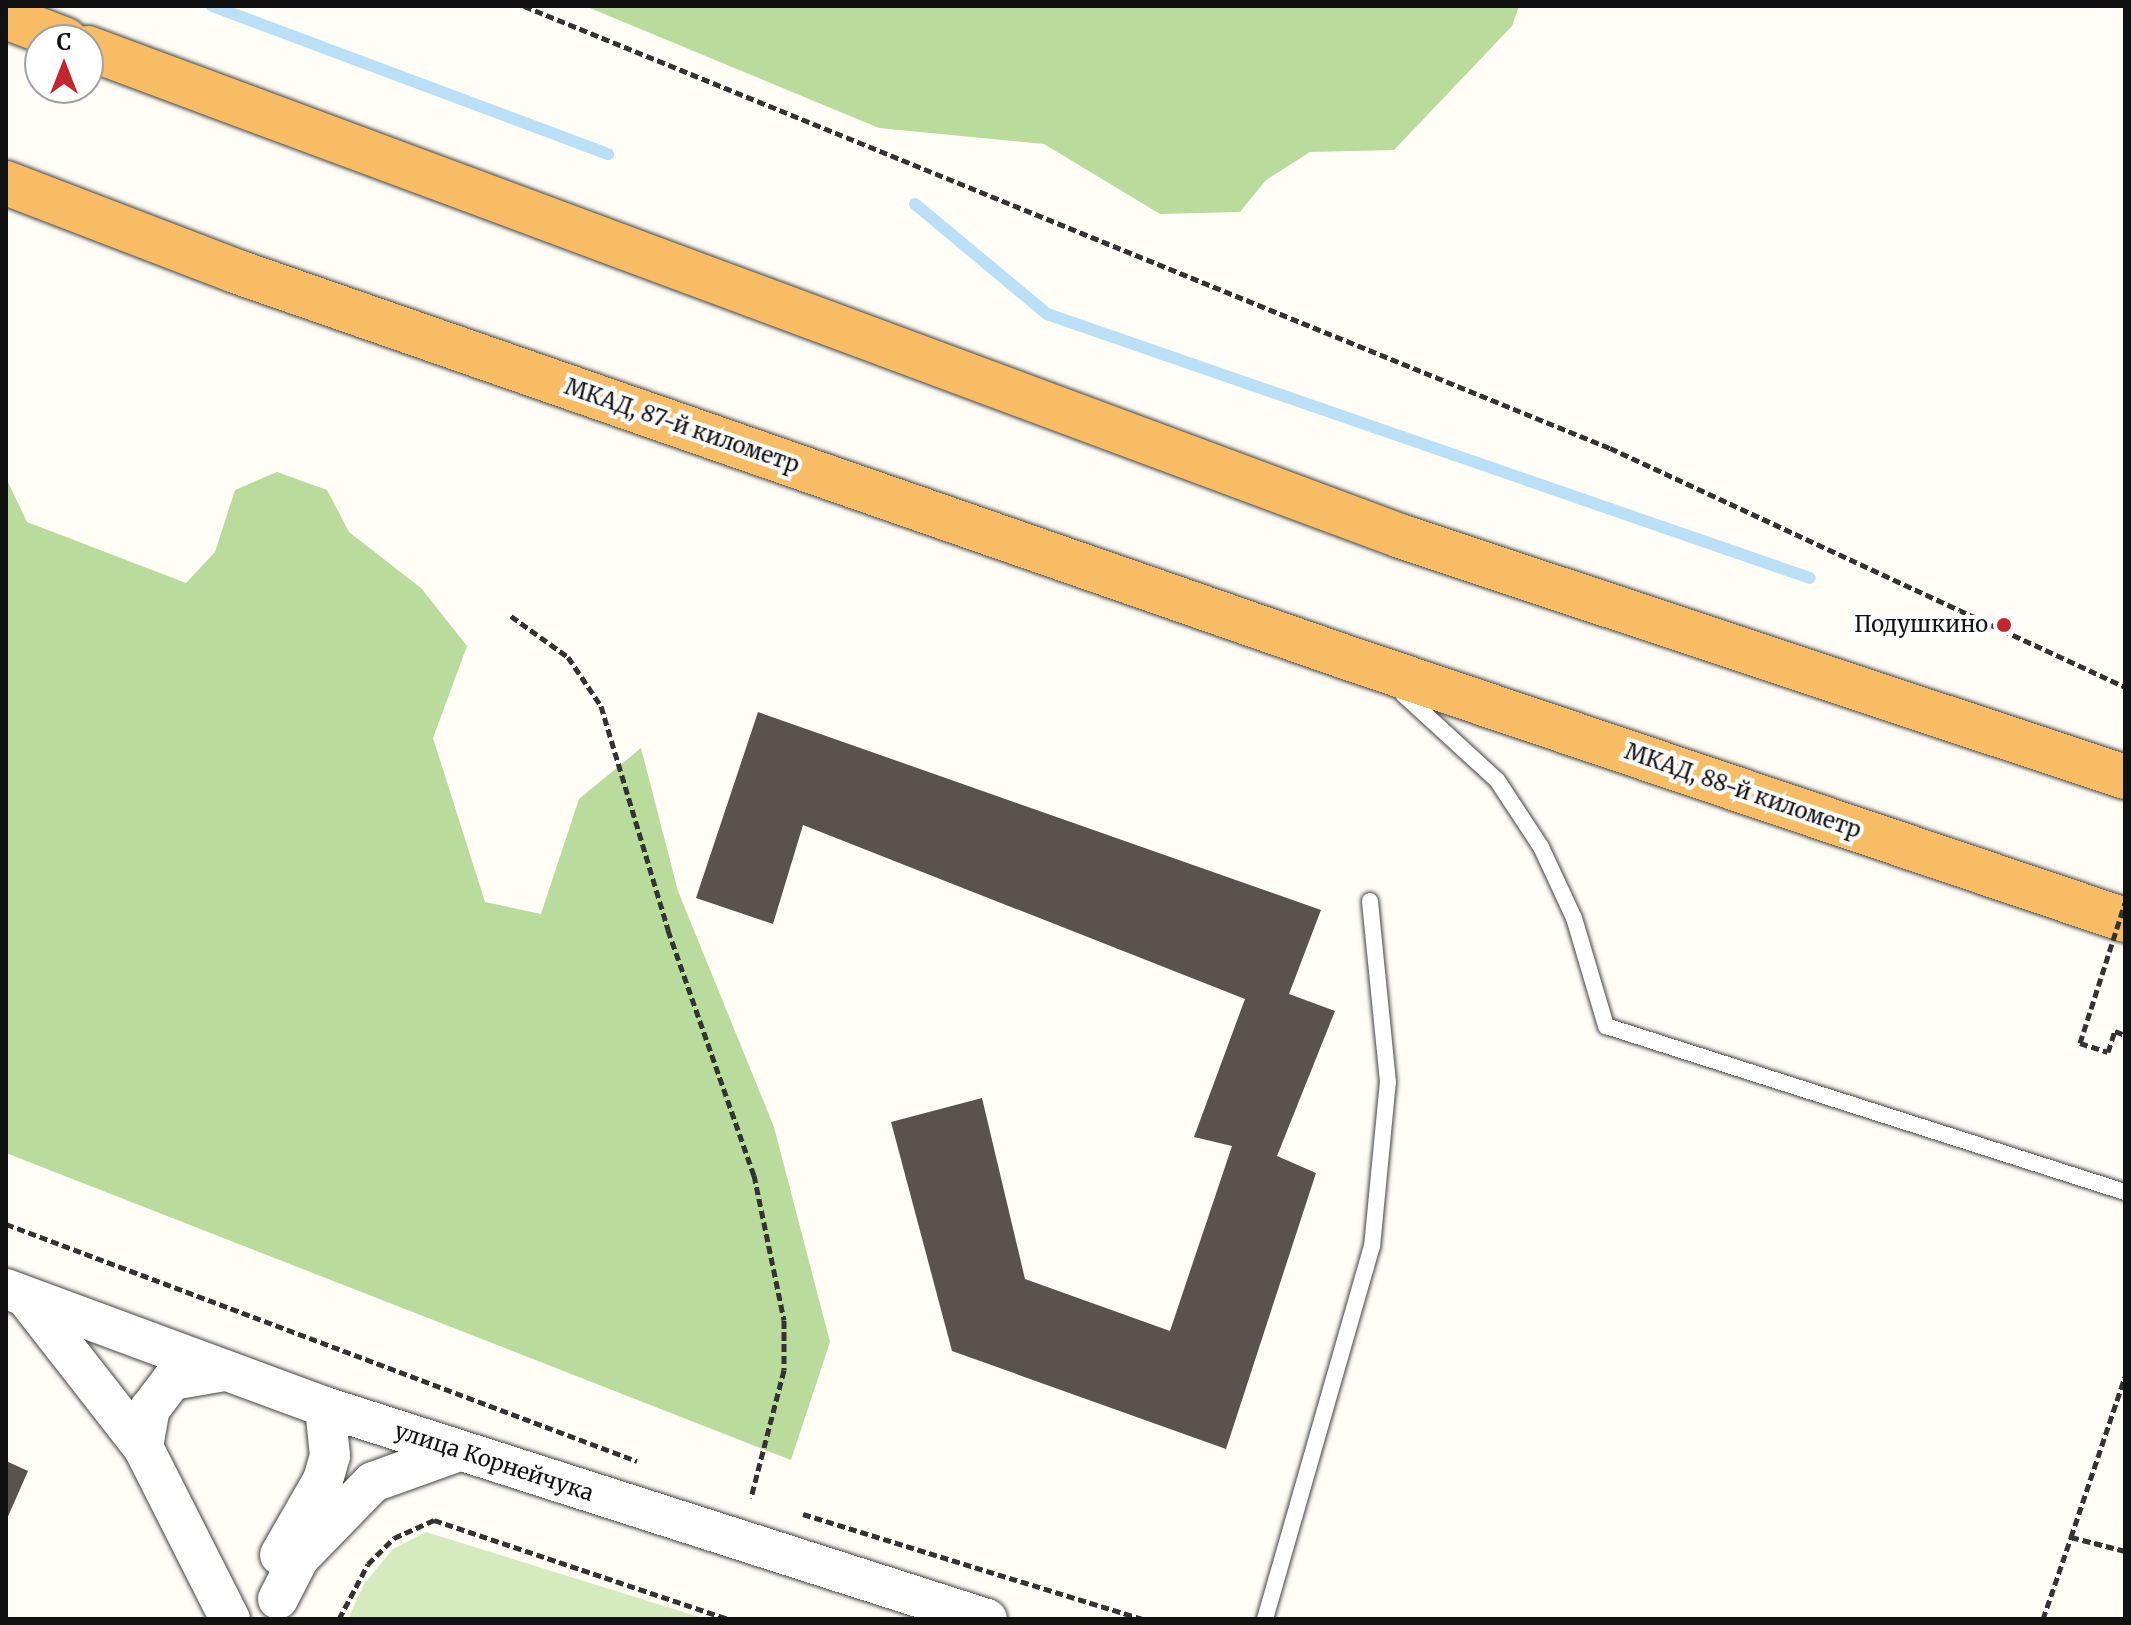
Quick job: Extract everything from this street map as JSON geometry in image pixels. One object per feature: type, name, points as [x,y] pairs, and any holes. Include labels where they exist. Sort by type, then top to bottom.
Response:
[{"type":"highway","points":[[104,54],[1400,536],[2125,777]]},
{"type":"highway","name":"МКАД, 87-й километр","points":[[6,183],[235,271],[1360,662]]},
{"type":"highway","name":"МКАД, 88-й километр","points":[[1360,662],[2125,920]]},
{"type":"street","name":"улица Корнейчука","points":[[16,1293],[325,1407],[987,1619]]},
{"type":"street","points":[[16,1293],[143,1447],[230,1619]]},
{"type":"street","points":[[143,1447],[150,1409],[172,1380],[227,1371]]},
{"type":"street","points":[[277,1609],[280,1550],[323,1480],[330,1456],[325,1407]]},
{"type":"street","points":[[277,1609],[299,1558],[373,1482],[459,1451]]},
{"type":"lane","points":[[1360,662],[1433,716],[1497,780],[1541,847],[1574,918],[1606,1026],[2125,1192]]},
{"type":"lane","points":[[1265,1619],[1372,1247],[1388,1082],[1370,901]]},
{"type":"path","points":[[524,6],[1610,448],[2125,687]]},
{"type":"path","points":[[511,616],[568,657],[601,706],[668,930],[754,1175],[784,1320],[784,1370],[751,1498]]},
{"type":"path","points":[[2125,903],[2080,1043],[2108,1052],[2115,1031],[2125,1035]]},
{"type":"path","points":[[6,1224],[640,1462]]},
{"type":"path","points":[[2043,1619],[2125,1377]]},
{"type":"path","points":[[737,1494],[766,1503]]},
{"type":"path","points":[[796,1512],[1142,1619]]},
{"type":"path","points":[[339,1619],[368,1564],[394,1538],[434,1520],[728,1619]]},
{"type":"path","points":[[2071,1537],[2125,1551]]},
{"type":"green space","points":[[585,6],[1519,6],[1512,26],[1394,150],[1310,152],[1266,180],[1240,212],[1160,214],[1044,144],[879,128]]},
{"type":"green space","points":[[277,472],[327,490],[349,532],[421,588],[467,646],[433,738],[485,902],[541,914],[579,799],[641,748],[678,891],[774,1127],[830,1342],[791,1460],[6,1153],[6,478],[27,522],[186,583],[215,552],[235,490]]},
{"type":"green space","points":[[426,1532],[703,1619],[348,1619],[364,1584],[393,1549]]},
{"type":"building","points":[[758,712],[1321,910],[1289,994],[1335,1011],[1277,1156],[1316,1173],[1226,1449],[952,1351],[891,1122],[982,1098],[1025,1279],[1170,1331],[1232,1146],[1194,1137],[1245,999],[803,825],[773,924],[696,898]]},
{"type":"building","points":[[6,1461],[28,1471],[6,1521]]},
{"type":"waterway","points":[[212,6],[608,154]]},
{"type":"waterway","points":[[915,204],[1047,314],[1810,578]]},
{"type":"place","name":"Подушкино","points":[[2004,625]]}]
